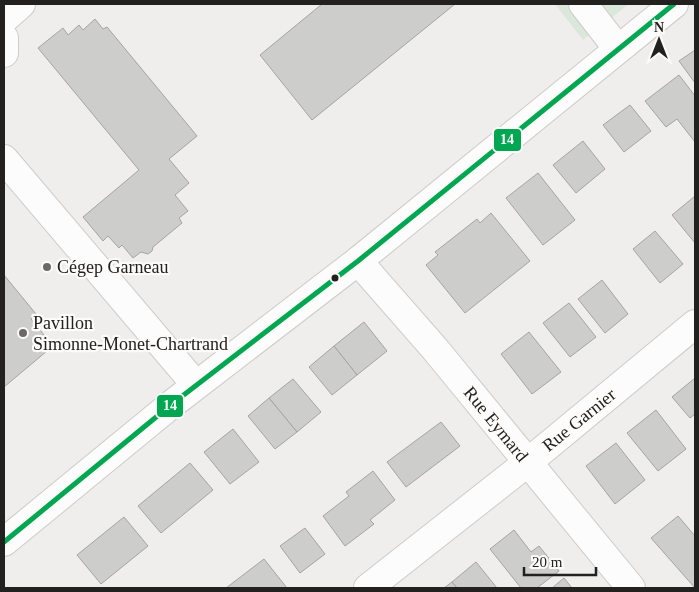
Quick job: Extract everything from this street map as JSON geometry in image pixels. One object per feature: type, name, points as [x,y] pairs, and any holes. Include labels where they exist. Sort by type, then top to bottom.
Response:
[{"type":"street","points":[[4,20],[21,4]]},
{"type":"street","points":[[583,4],[618,49]]},
{"type":"street","points":[[4,542],[196,385],[358,260],[674,4]]},
{"type":"street","points":[[4,38],[4,53]]},
{"type":"street","points":[[4,159],[196,385]]},
{"type":"street","name":"Rue Eymard","points":[[358,260],[435,349],[631,588]]},
{"type":"street","name":"Rue Garnier","points":[[368,588],[527,463],[695,324]]},
{"type":"shaded area","points":[[555,4],[629,4],[583,40]]},
{"type":"building","points":[[322,4],[455,4],[312,120],[260,55]]},
{"type":"building","points":[[95,19],[103,29],[107,27],[197,136],[169,159],[189,183],[175,195],[188,211],[179,218],[182,223],[153,247],[152,251],[148,254],[141,252],[133,258],[122,245],[119,248],[108,236],[103,241],[83,217],[139,170],[38,48],[63,28],[68,35],[79,25],[83,30]]},
{"type":"building","points":[[695,50],[695,83],[679,61]]},
{"type":"building","points":[[679,75],[695,96],[695,142],[677,119],[666,127],[645,101]]},
{"type":"building","points":[[630,105],[651,131],[624,152],[603,125]]},
{"type":"building","points":[[583,141],[605,169],[576,193],[553,165]]},
{"type":"building","points":[[538,173],[575,220],[543,245],[506,198]]},
{"type":"building","points":[[695,196],[695,243],[672,215]]},
{"type":"building","points":[[491,213],[530,261],[465,313],[426,265],[438,255],[435,252],[477,219],[480,223]]},
{"type":"building","points":[[655,231],[683,264],[660,283],[633,249]]},
{"type":"building","name":"Pavillon Simonne-Monet-Chartrand","points":[[4,275],[36,314],[31,319],[53,346],[4,387]]},
{"type":"building","points":[[602,280],[628,314],[605,333],[578,299]]},
{"type":"building","points":[[569,303],[596,337],[570,357],[543,323]]},
{"type":"building","points":[[364,322],[387,351],[357,375],[334,346]]},
{"type":"building","points":[[529,332],[561,372],[532,394],[501,354]]},
{"type":"building","points":[[334,346],[357,375],[332,395],[309,367]]},
{"type":"building","points":[[695,378],[695,414],[690,418],[672,397]]},
{"type":"building","points":[[293,379],[321,412],[297,432],[269,398]]},
{"type":"building","points":[[269,398],[297,432],[275,449],[248,416]]},
{"type":"building","points":[[656,410],[686,449],[658,471],[627,433]]},
{"type":"building","points":[[441,422],[460,446],[406,487],[387,462]]},
{"type":"building","points":[[233,429],[259,462],[230,484],[204,452]]},
{"type":"building","points":[[616,443],[645,480],[615,504],[586,466]]},
{"type":"building","points":[[190,463],[213,490],[161,533],[138,506]]},
{"type":"building","points":[[373,471],[395,500],[370,520],[374,524],[345,546],[323,516],[349,496],[346,492]]},
{"type":"building","points":[[678,516],[695,536],[695,588],[651,538]]},
{"type":"building","points":[[124,517],[148,546],[101,584],[77,555]]},
{"type":"building","points":[[305,528],[325,554],[300,573],[280,546]]},
{"type":"building","points":[[514,530],[531,552],[539,546],[559,571],[537,588],[521,588],[490,549]]},
{"type":"building","points":[[264,559],[287,588],[226,588]]},
{"type":"building","points":[[476,562],[497,588],[457,588],[452,582]]},
{"type":"building","points":[[564,578],[572,588],[552,588]]},
{"type":"building","points":[[452,582],[457,588],[444,588]]},
{"type":"transit line","name":"14","points":[[4,542],[172,404],[358,261],[674,4]]},
{"type":"place","name":"Cégep Garneau","points":[[47,267]]},
{"type":"place","name":"Pavillon Simonne-Monet-Chartrand","points":[[23,333]]}]
